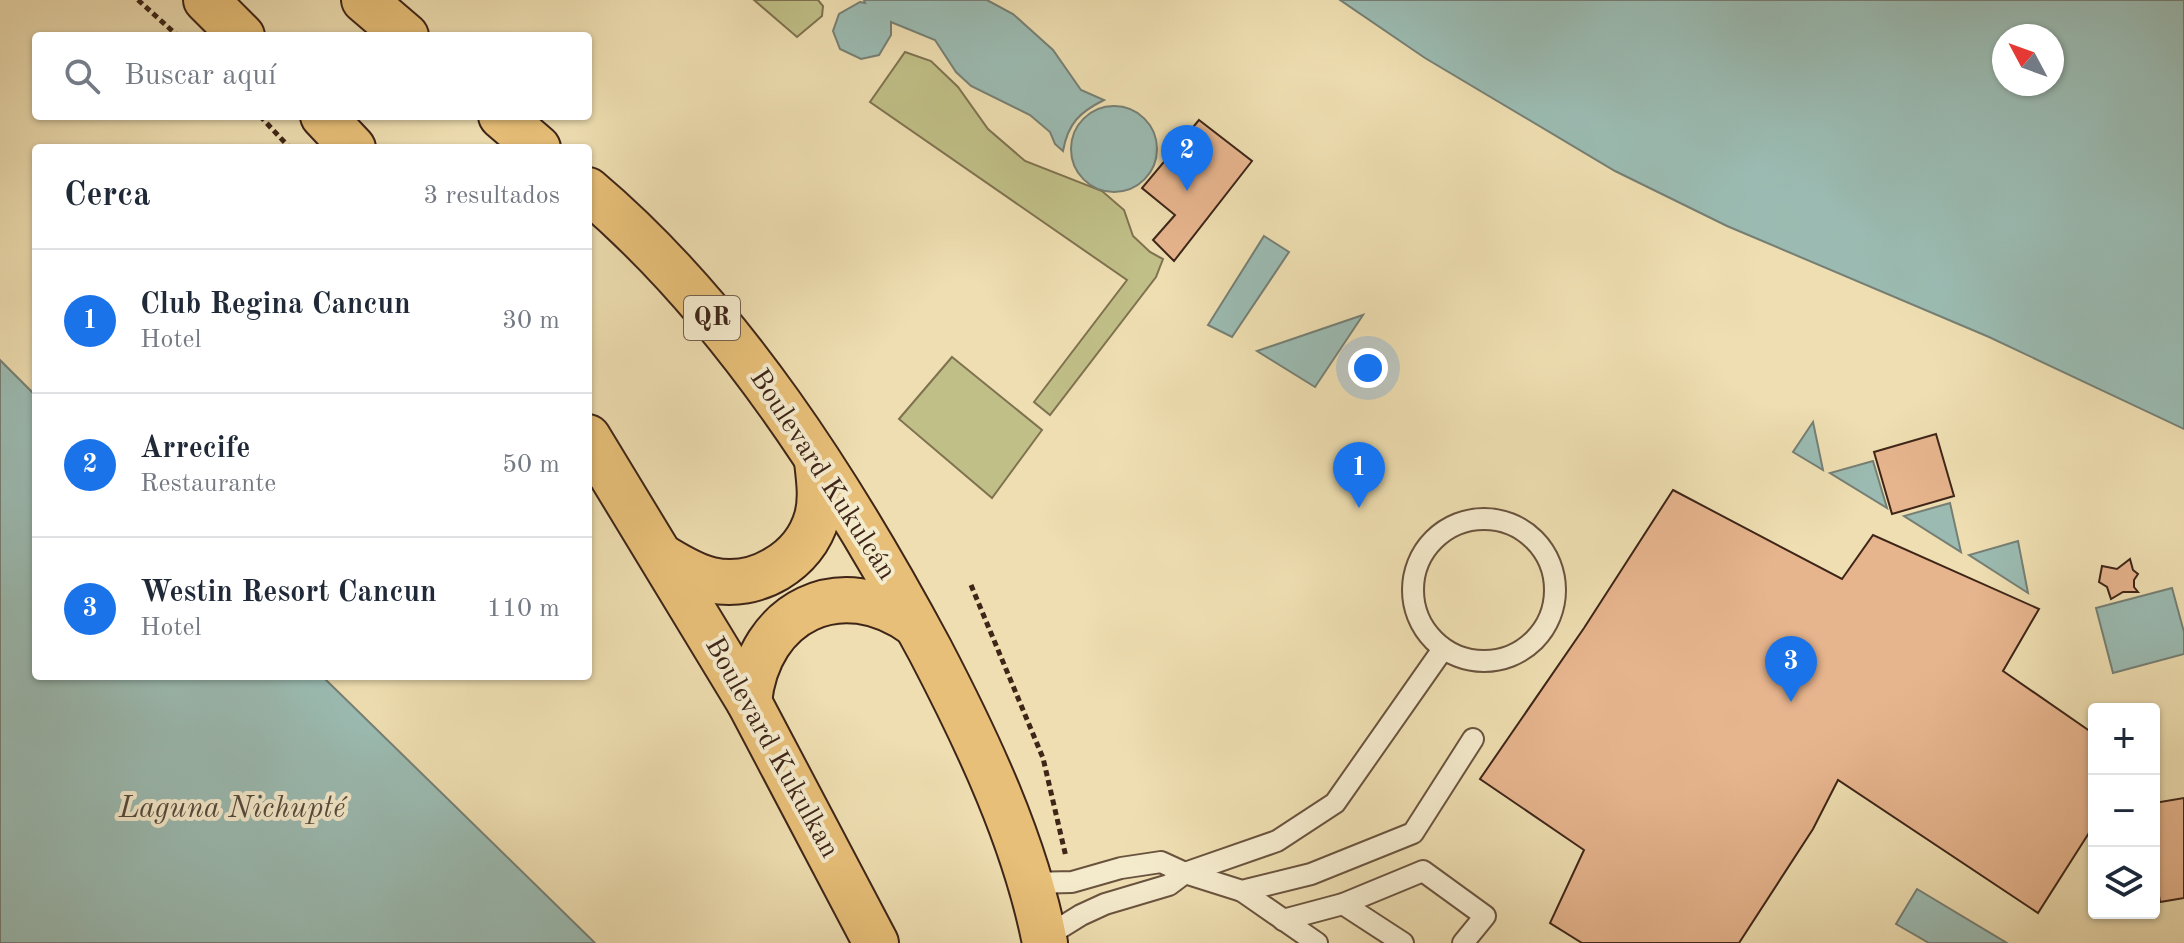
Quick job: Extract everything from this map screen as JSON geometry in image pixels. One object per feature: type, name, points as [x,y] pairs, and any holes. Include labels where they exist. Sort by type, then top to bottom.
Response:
[{"type":"main road","points":[[206,0],[238,32]]},
{"type":"main road","points":[[364,0],[401,32]]},
{"type":"main road","points":[[327,120],[349,144]]},
{"type":"main road","points":[[506,120],[533,144]]},
{"type":"main road","name":"Boulevard Kukulcán","points":[[592,194],[675,273],[765,382],[871,544],[916,625]]},
{"type":"main road","points":[[592,444],[661,556],[711,580],[738,583],[764,576],[787,562],[805,542],[817,517],[820,490],[817,461]]},
{"type":"main road","name":"Boulevard Kukulkan","points":[[661,556],[793,780],[876,943]]},
{"type":"main road","points":[[749,702],[759,657],[780,629],[808,609],[830,602],[853,600],[876,603],[898,611],[916,625],[955,697],[990,774],[1051,882],[1045,940]]},
{"type":"lane","points":[[1472,520],[1500,521],[1525,531],[1544,552],[1555,578],[1554,606],[1543,632],[1531,645],[1497,661],[1478,662],[1460,658],[1443,649],[1424,629],[1414,603],[1415,575],[1426,549],[1454,525],[1472,520]]},
{"type":"lane","points":[[1045,940],[1081,915],[1105,904],[1169,885],[1185,873],[1277,841],[1335,803],[1443,649]]},
{"type":"lane","points":[[1242,891],[1311,874],[1413,833],[1473,739]]},
{"type":"lane","points":[[1051,882],[1161,862],[1242,891],[1317,943]]},
{"type":"lane","points":[[1283,920],[1343,904],[1423,871],[1485,916],[1463,943]]},
{"type":"lane","points":[[1343,904],[1403,943]]},
{"type":"path","points":[[138,0],[174,32]]},
{"type":"path","points":[[264,120],[286,144]]},
{"type":"path","points":[[971,585],[1043,758],[1051,882]]},
{"type":"shaded area","points":[[754,0],[818,0],[823,6],[822,16],[797,37]]},
{"type":"shaded area","points":[[905,52],[931,61],[958,87],[988,129],[1025,161],[1102,191],[1124,210],[1133,236],[1163,259],[1156,277],[1050,415],[1034,402],[1127,280],[870,102]]},
{"type":"shaded area","points":[[952,357],[1042,430],[992,498],[899,419]]},
{"type":"water","points":[[864,0],[987,0],[1013,14],[1053,50],[1081,90],[1104,100],[1076,120],[1063,151],[1055,144],[1050,132],[1030,115],[971,86],[956,72],[935,40],[891,22],[891,35],[879,55],[861,59],[840,49],[833,31],[839,14],[860,2],[865,3]]},
{"type":"water","points":[[1340,0],[2184,0],[2184,429],[1989,337],[1727,226],[1615,171],[1425,58]]},
{"type":"water","points":[[1114,106],[1131,109],[1145,118],[1154,132],[1157,149],[1154,166],[1145,180],[1131,189],[1114,192],[1097,189],[1083,180],[1074,166],[1071,149],[1074,132],[1083,118],[1097,109]]},
{"type":"water","points":[[1264,236],[1289,252],[1232,337],[1208,325]]},
{"type":"water","points":[[1363,315],[1315,387],[1257,351]]},
{"type":"water","name":"Laguna Nichupté","points":[[0,360],[32,392],[32,680],[326,680],[595,943],[0,943]]},
{"type":"water","points":[[1813,422],[1823,470],[1793,452]]},
{"type":"water","points":[[1873,461],[1887,508],[1830,473]]},
{"type":"water","points":[[1950,503],[1961,552],[1904,516]]},
{"type":"water","points":[[2018,541],[2028,593],[1969,555]]},
{"type":"water","points":[[2172,588],[2184,632],[2184,654],[2113,673],[2096,608]]},
{"type":"water","points":[[1917,889],[2007,943],[1929,943],[1896,924]]},
{"type":"building","points":[[1199,120],[1252,161],[1174,261],[1153,240],[1175,215],[1142,188]]},
{"type":"building","points":[[1936,434],[1954,496],[1892,514],[1874,452]]},
{"type":"building","points":[[1673,490],[1842,579],[1873,535],[2039,609],[2003,671],[2088,730],[2088,834],[2038,913],[1838,780],[1813,829],[1739,943],[1582,943],[1550,923],[1584,850],[1480,779],[1584,628]]},
{"type":"building","points":[[2130,559],[2133,570],[2138,574],[2134,587],[2138,592],[2123,592],[2111,599],[2107,587],[2099,582],[2102,566],[2117,569]]},
{"type":"building","points":[[2184,798],[2184,898],[2160,902],[2160,847],[2160,802]]},
{"type":"place","name":"Arrecife","points":[[1187,191]]},
{"type":"place","name":"Club Regina Cancun","points":[[1359,508]]},
{"type":"place","name":"Westin Resort Cancun","points":[[1791,702]]}]
